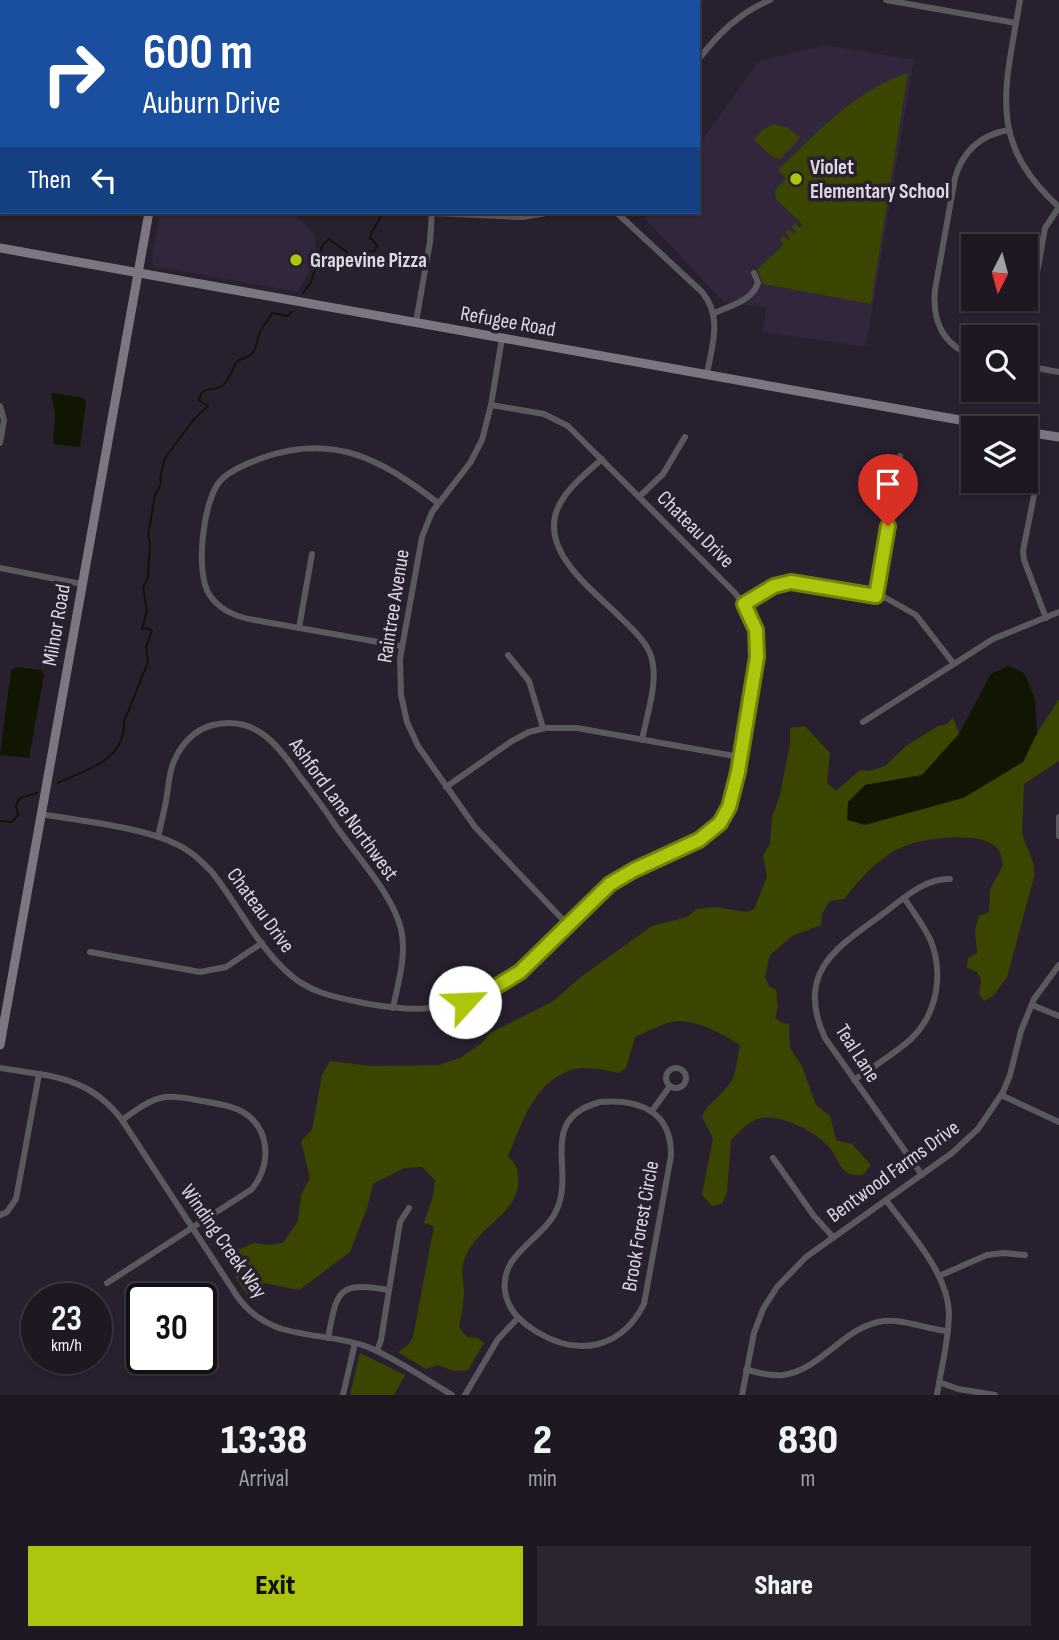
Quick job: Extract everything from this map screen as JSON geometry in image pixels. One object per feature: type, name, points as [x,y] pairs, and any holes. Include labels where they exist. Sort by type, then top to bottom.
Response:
[{"type":"main road","name":"Milnor Road","points":[[0,1045],[149,214]]},
{"type":"main road","name":"Refugee Road","points":[[0,248],[961,420]]},
{"type":"main road","points":[[1038,434],[1059,438]]},
{"type":"street","points":[[700,58],[730,24],[770,0]]},
{"type":"street","points":[[886,0],[1016,23]]},
{"type":"street","points":[[1020,0],[1005,89],[1008,130],[1026,171],[1059,207],[1045,228],[1038,267]]},
{"type":"street","points":[[961,350],[942,333],[936,316],[935,290],[955,178],[960,162],[977,142],[1008,130]]},
{"type":"street","points":[[416,322],[430,242],[432,214]]},
{"type":"street","points":[[468,214],[522,217],[541,214]]},
{"type":"street","points":[[618,214],[702,292],[714,313],[715,331],[707,374]]},
{"type":"street","points":[[714,313],[739,303],[754,291],[758,283],[754,273]]},
{"type":"street","name":"Raintree Avenue","points":[[502,338],[485,432],[475,455],[438,503],[422,537],[401,646],[400,677],[407,722],[418,746],[486,841],[568,925]]},
{"type":"street","points":[[1038,368],[1059,372]]},
{"type":"street","points":[[0,405],[4,420],[0,443]]},
{"type":"street","name":"Chateau Drive","points":[[41,814],[158,837],[176,844],[200,859],[285,971],[312,989],[332,997],[393,1008],[439,1009],[465,1002],[489,991],[520,972],[597,896],[618,879],[714,830],[729,807],[740,757],[758,648],[754,621],[744,604],[568,426],[552,417],[491,405]]},
{"type":"street","points":[[639,497],[663,474],[685,437]]},
{"type":"street","points":[[401,646],[237,616],[221,607],[209,594],[202,569],[206,516],[214,490],[224,477],[240,467],[282,452],[307,448],[334,449],[369,458],[438,503]]},
{"type":"street","points":[[876,596],[900,456]]},
{"type":"street","points":[[602,459],[569,491],[559,505],[554,522],[555,540],[568,564],[632,629],[650,654],[653,680],[642,740]]},
{"type":"street","points":[[1034,493],[1023,551],[1046,618]]},
{"type":"street","points":[[299,628],[312,554]]},
{"type":"street","points":[[0,568],[81,584]]},
{"type":"street","points":[[744,604],[774,586],[791,582],[894,601],[916,615],[954,664]]},
{"type":"street","points":[[863,722],[993,639],[1059,612]]},
{"type":"street","points":[[508,655],[529,681],[543,728]]},
{"type":"street","name":"Ashford Lane Northwest","points":[[158,837],[169,773],[186,741],[207,726],[225,723],[251,726],[267,735],[383,891],[396,914],[403,938],[403,955],[393,1008]]},
{"type":"street","points":[[446,787],[512,741],[543,728],[577,728],[740,757]]},
{"type":"street","points":[[1059,817],[1059,836]]},
{"type":"street","name":"Teal Lane","points":[[922,1175],[854,1080],[821,1028],[816,1002],[817,985],[823,968],[838,947],[904,898],[932,881],[950,879]]},
{"type":"street","points":[[854,1080],[909,1040],[925,1021],[933,1005],[937,979],[934,953],[928,937],[904,898]]},
{"type":"street","points":[[90,952],[201,972],[226,967],[262,943]]},
{"type":"street","name":"Bentwood Farms Drive","points":[[742,1395],[754,1333],[770,1297],[795,1267],[966,1142],[989,1115],[1001,1095],[1010,1075],[1031,1004],[1059,965]]},
{"type":"street","points":[[1031,1004],[1059,1016]]},
{"type":"street","name":"Winding Creek Way","points":[[0,1068],[71,1081],[87,1087],[108,1102],[250,1312],[279,1329],[355,1343],[377,1352],[452,1395]]},
{"type":"street","points":[[0,1215],[7,1212],[16,1199],[38,1074]]},
{"type":"street","points":[[465,1395],[498,1339],[518,1318],[508,1302],[506,1276],[513,1258],[550,1220],[558,1207],[562,1190],[560,1148],[567,1125],[585,1108],[600,1102],[635,1103],[652,1111],[670,1086]]},
{"type":"street","points":[[1001,1095],[1059,1122]]},
{"type":"street","points":[[107,1283],[252,1189],[266,1158],[260,1129],[252,1119],[237,1109],[178,1097],[152,1101],[122,1120]]},
{"type":"street","name":"Brook Forest Circle","points":[[518,1318],[555,1342],[587,1346],[617,1336],[639,1313],[647,1294],[671,1156],[667,1131],[652,1111]]},
{"type":"street","points":[[773,1158],[814,1216],[833,1237]]},
{"type":"street","points":[[886,1199],[939,1276],[947,1298],[948,1331],[937,1395]]},
{"type":"street","points":[[377,1352],[400,1222],[408,1208]]},
{"type":"street","points":[[939,1276],[987,1255],[1025,1255]]},
{"type":"street","points":[[328,1338],[336,1300],[343,1292],[356,1286],[389,1290]]},
{"type":"street","points":[[746,1370],[779,1376],[796,1372],[861,1329],[877,1322],[895,1321],[948,1331]]},
{"type":"street","points":[[343,1395],[355,1343]]},
{"type":"street","points":[[939,1382],[958,1389],[995,1395]]},
{"type":"shaded area","name":"Violet Elementary School","points":[[825,45],[914,60],[866,347],[763,332],[766,307],[724,302],[645,219],[649,214],[700,214],[700,143],[759,61]]},
{"type":"shaded area","points":[[160,214],[291,214],[298,217],[314,234],[316,247],[310,269],[298,292],[154,266],[152,260]]},
{"type":"shaded area","points":[[51,394],[83,398],[86,401],[80,447],[53,444],[55,414]]},
{"type":"shaded area","points":[[1009,666],[1024,673],[1035,699],[1037,733],[1023,762],[963,798],[865,825],[847,820],[848,802],[865,785],[922,775],[959,734],[991,674]]},
{"type":"shaded area","points":[[17,667],[41,670],[44,675],[29,758],[0,755],[11,670]]},
{"type":"green space","points":[[908,73],[871,304],[763,284],[757,270],[784,244],[780,240],[783,236],[788,240],[790,238],[785,233],[789,230],[794,234],[796,232],[791,227],[795,223],[800,228],[803,225],[776,199],[775,191],[786,178],[778,170],[854,101],[889,80]]},
{"type":"green space","points":[[774,124],[788,128],[800,138],[780,159],[774,158],[754,140],[762,130]]},
{"type":"green space","points":[[1059,699],[1059,761],[1024,784],[1022,834],[1034,865],[1034,877],[1007,977],[994,995],[984,1001],[979,994],[981,979],[977,972],[967,968],[968,958],[977,953],[975,930],[979,916],[989,912],[990,889],[1003,866],[999,850],[980,839],[951,837],[922,841],[900,848],[869,870],[844,899],[830,901],[822,914],[821,925],[792,936],[770,955],[765,977],[769,986],[776,990],[778,1006],[775,1018],[789,1024],[790,1048],[802,1066],[816,1105],[830,1116],[836,1140],[852,1144],[871,1165],[863,1175],[845,1171],[829,1147],[807,1130],[788,1121],[761,1118],[749,1124],[731,1140],[727,1192],[722,1204],[712,1206],[702,1195],[713,1138],[702,1117],[732,1079],[740,1045],[698,1024],[671,1022],[635,1037],[626,1068],[619,1073],[589,1068],[571,1070],[547,1084],[530,1106],[508,1156],[517,1169],[515,1197],[500,1217],[471,1246],[465,1258],[462,1272],[464,1295],[459,1327],[467,1337],[478,1338],[484,1343],[468,1370],[454,1371],[438,1365],[426,1369],[398,1352],[409,1344],[413,1337],[434,1226],[424,1223],[435,1180],[422,1167],[404,1168],[373,1184],[350,1252],[299,1290],[264,1283],[251,1300],[234,1272],[233,1252],[254,1243],[283,1243],[298,1221],[301,1195],[310,1178],[301,1141],[312,1130],[322,1075],[330,1061],[370,1066],[439,1065],[460,1058],[482,1043],[490,1033],[552,1002],[582,976],[652,926],[687,917],[697,909],[715,907],[747,912],[754,909],[767,877],[763,855],[770,844],[772,817],[780,795],[790,744],[790,728],[805,726],[830,753],[827,783],[836,791],[860,770],[870,771],[885,766],[906,746],[938,726],[947,724],[953,717],[959,734],[922,775],[865,785],[963,798],[1023,762],[1037,733]]},
{"type":"green space","points":[[360,1353],[405,1375],[394,1395],[350,1395]]},
{"type":"waterway","points":[[303,293],[311,282],[323,244],[329,239],[347,252],[352,260],[358,260],[363,252],[375,251],[377,245],[370,238],[381,214]]},
{"type":"waterway","points":[[58,783],[102,762],[118,746],[123,735],[124,722],[148,662],[146,647],[152,631],[148,628],[142,629],[147,611],[143,587],[148,578],[148,536],[165,458],[194,419],[208,406],[199,400],[202,392],[222,386],[237,361],[252,353],[260,332],[272,313],[288,316],[292,312]]},
{"type":"waterway","points":[[0,821],[12,822],[18,815],[16,805],[20,798],[37,793]]},
{"type":"place","name":"Violet Elementary School","points":[[796,179]]},
{"type":"place","name":"Grapevine Pizza","points":[[296,260]]},
{"type":"route","points":[[465,1002],[520,972],[610,884],[714,830],[729,807],[734,790],[757,657],[754,621],[744,604],[774,586],[791,582],[876,596],[888,526]]}]
